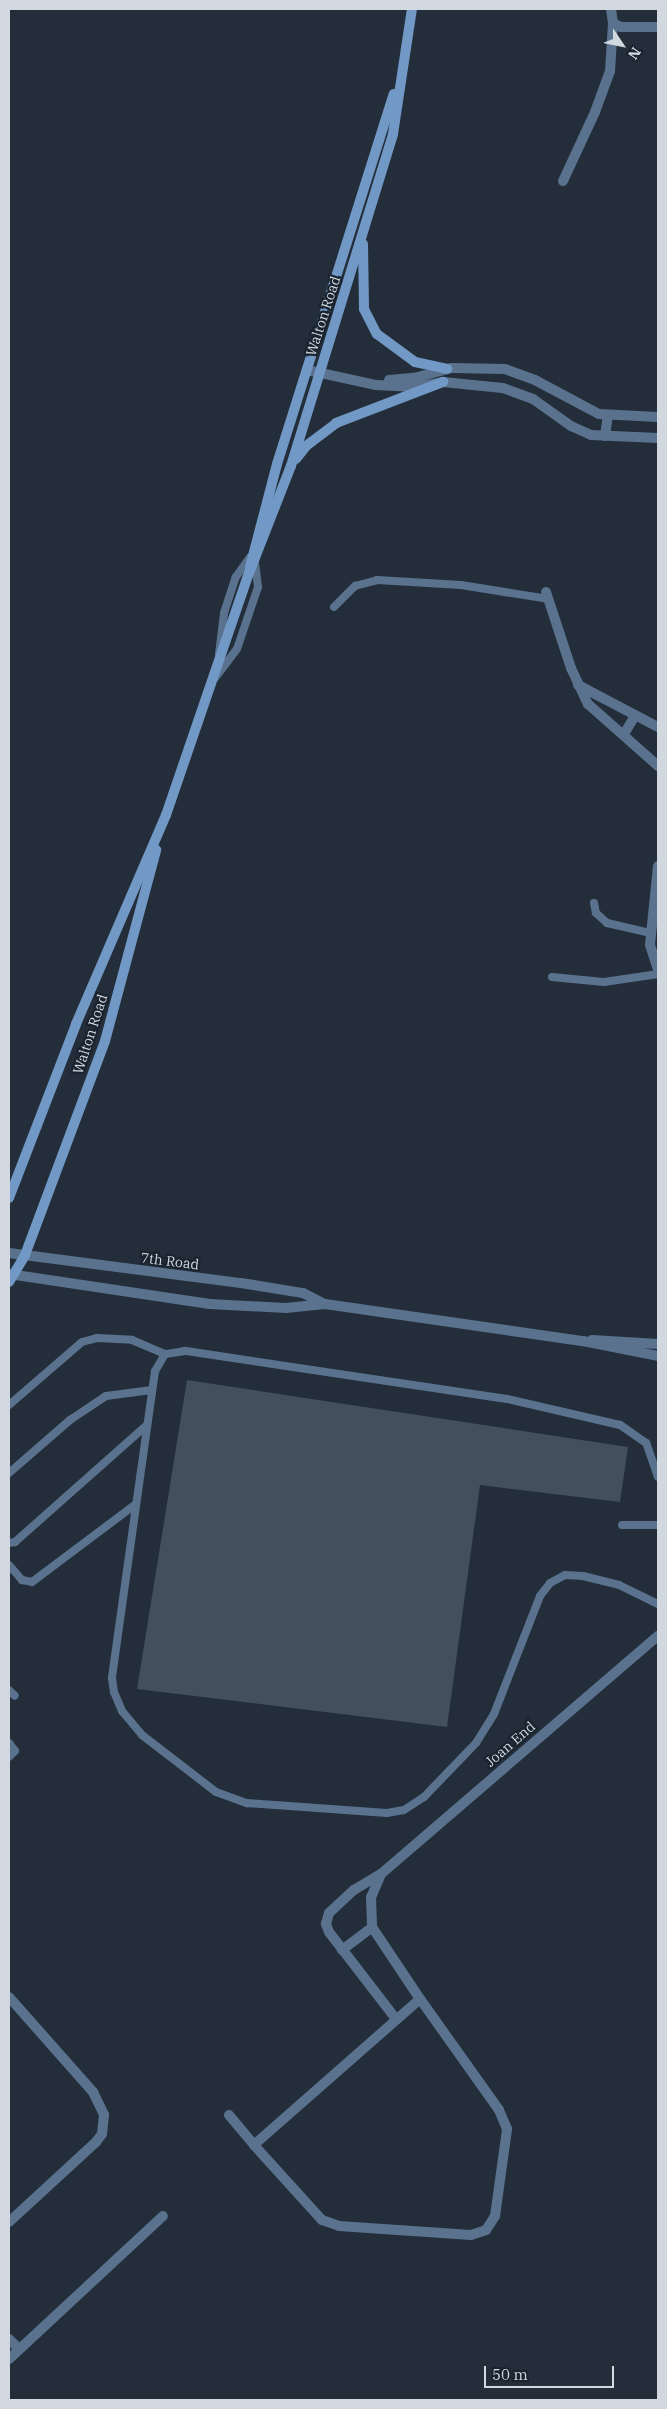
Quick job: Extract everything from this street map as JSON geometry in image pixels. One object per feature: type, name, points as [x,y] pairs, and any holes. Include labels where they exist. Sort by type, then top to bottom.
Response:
[{"type":"main road","name":"Walton Road","points":[[253,559],[291,466],[393,134],[412,9]]},
{"type":"main road","name":"Walton Road","points":[[10,1277],[25,1255],[105,1041],[166,815],[249,573],[308,367],[405,62]]},
{"type":"main road","points":[[363,236],[364,309],[368,321],[383,341],[415,362],[447,369]]},
{"type":"main road","points":[[291,466],[306,446],[336,423],[443,382]]},
{"type":"main road","name":"Walton Road","points":[[9,1198],[76,1024],[166,815]]},
{"type":"street","points":[[563,181],[595,112],[610,70],[613,23],[611,9]]},
{"type":"street","points":[[613,23],[621,27],[658,27]]},
{"type":"street","points":[[308,367],[377,379],[398,380],[447,369],[475,366],[505,369],[608,415],[658,418]]},
{"type":"street","points":[[473,383],[475,366]]},
{"type":"street","points":[[321,369],[376,386],[415,387],[443,382],[473,383],[504,388],[533,399],[571,426],[591,435],[658,438]]},
{"type":"street","points":[[605,436],[608,415]]},
{"type":"street","points":[[547,596],[578,685],[588,704],[658,766]]},
{"type":"street","points":[[578,685],[635,716],[658,726]]},
{"type":"street","points":[[624,734],[635,716]]},
{"type":"street","points":[[658,866],[650,933],[650,944],[658,969]]},
{"type":"street","name":"7th Road","points":[[9,1253],[295,1292],[325,1304],[583,1341],[658,1344]]},
{"type":"street","name":"7th Road","points":[[10,1277],[210,1304],[286,1308],[325,1304]]},
{"type":"street","name":"7th Road","points":[[583,1341],[604,1348],[658,1356]]},
{"type":"street","name":"Joan End","points":[[342,1950],[329,1932],[329,1913],[354,1890],[381,1874],[658,1636]]},
{"type":"street","points":[[229,2115],[314,2213],[330,2224],[471,2235],[486,2230],[495,2216],[508,2129],[499,2110],[372,1927],[371,1897],[381,1874]]},
{"type":"street","points":[[372,1927],[342,1950],[396,2018]]},
{"type":"street","points":[[9,1997],[93,2092],[104,2115],[102,2134],[96,2142],[9,2222]]},
{"type":"street","points":[[254,2145],[420,1998]]},
{"type":"street","points":[[9,2359],[162,2216]]},
{"type":"street","points":[[9,2339],[19,2349]]},
{"type":"lane","points":[[219,661],[224,613],[236,577],[253,559]]},
{"type":"lane","points":[[213,680],[237,649],[258,587],[253,559]]},
{"type":"lane","points":[[334,607],[355,586],[378,580],[461,585],[547,596]]},
{"type":"lane","points":[[594,903],[596,913],[607,923],[650,933]]},
{"type":"lane","points":[[552,977],[604,982],[658,974]]},
{"type":"lane","points":[[9,1405],[82,1342],[97,1338],[132,1340],[165,1354],[184,1351],[507,1399],[620,1425],[646,1443],[654,1457],[658,1477]]},
{"type":"lane","points":[[165,1354],[155,1371],[112,1678],[114,1692],[122,1711],[142,1735],[216,1792],[247,1803],[387,1813],[404,1810],[424,1797],[476,1743],[494,1714],[540,1596],[550,1583],[565,1575],[583,1576],[619,1585],[658,1604]]},
{"type":"lane","points":[[9,1473],[70,1420],[106,1396],[152,1390]]},
{"type":"lane","points":[[9,1543],[15,1542],[147,1425]]},
{"type":"lane","points":[[9,1565],[22,1580],[32,1582],[136,1504]]},
{"type":"lane","points":[[622,1525],[658,1525]]},
{"type":"lane","points":[[9,1690],[14,1696]]},
{"type":"lane","points":[[9,1742],[15,1751],[9,1757]]},
{"type":"building","points":[[187,1380],[628,1447],[620,1502],[480,1485],[447,1727],[137,1689]]}]
